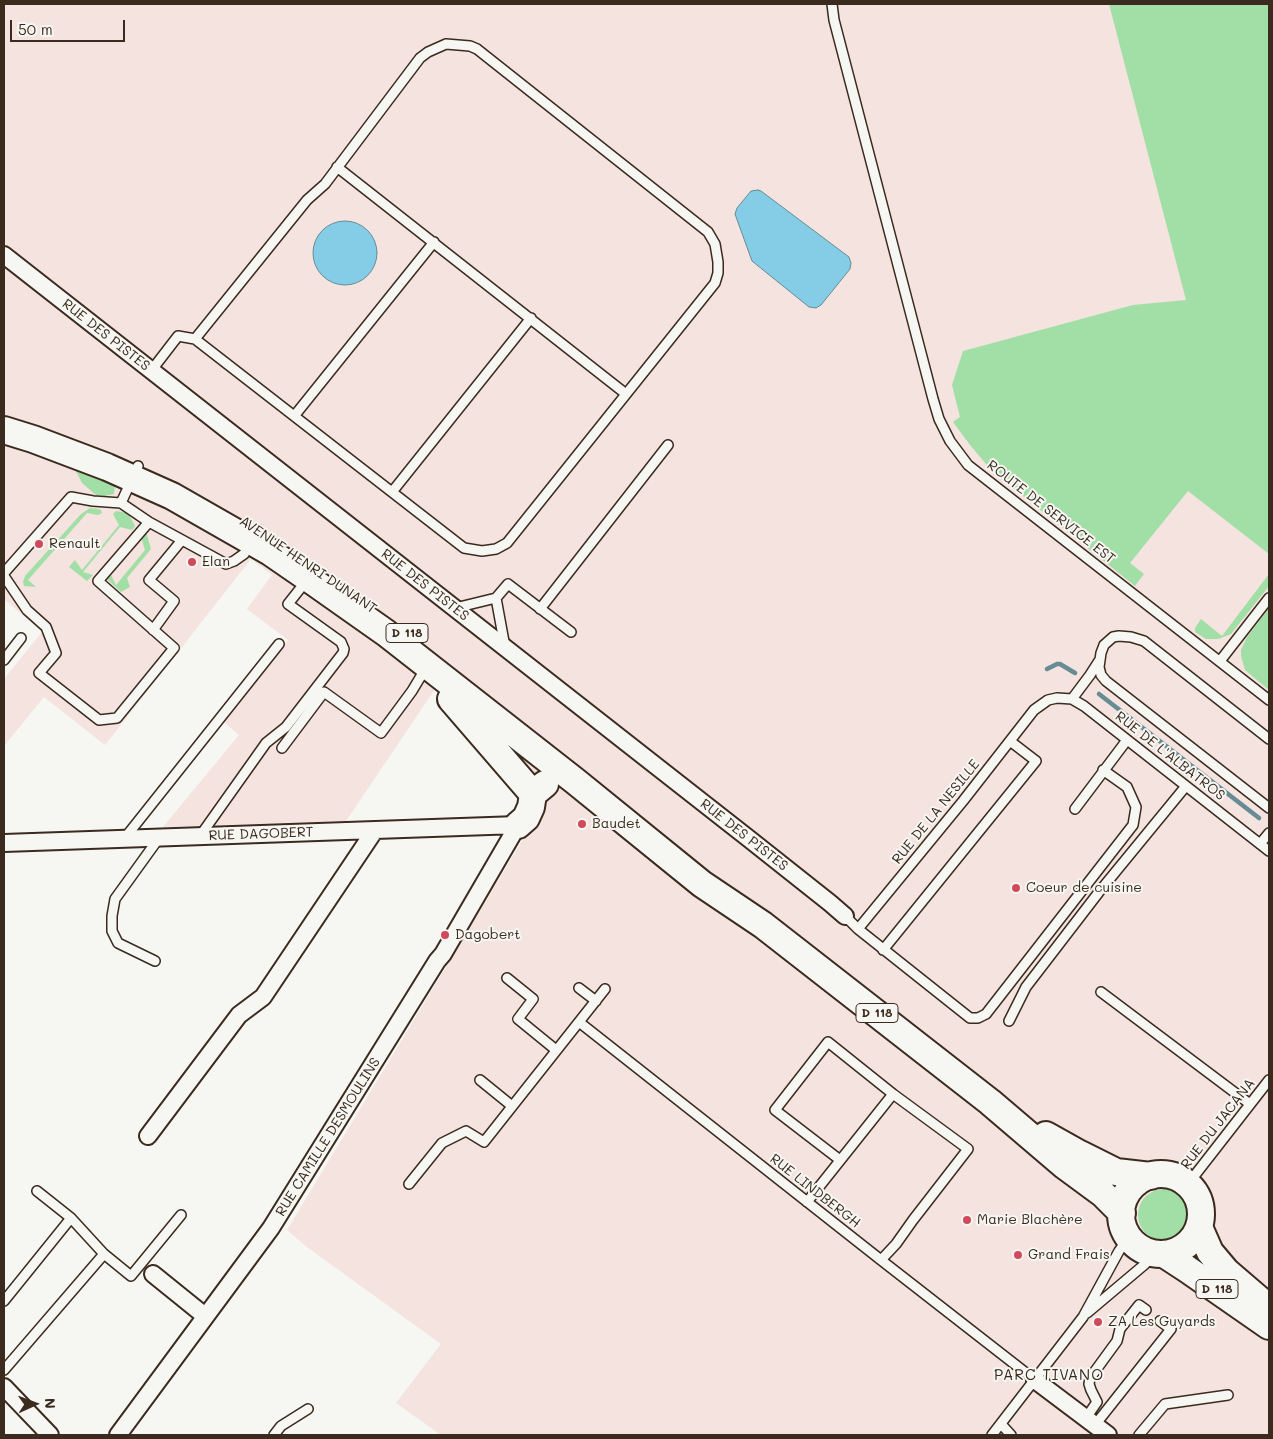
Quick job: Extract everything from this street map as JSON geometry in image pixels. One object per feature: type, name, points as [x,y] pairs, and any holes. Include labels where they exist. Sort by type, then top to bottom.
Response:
[{"type":"main road","name":"AVENUE HENRI DUNANT","points":[[4,416],[78,440],[135,472],[172,496],[255,536],[336,580],[414,639],[708,873],[763,925]]},
{"type":"main road","name":"AVENUE HENRI DUNANT","points":[[4,430],[135,472]]},
{"type":"main road","name":"AVENUE HENRI DUNANT","points":[[255,536],[308,578],[386,633],[575,781],[702,884],[763,925],[990,1102],[1065,1166],[1103,1194],[1125,1225]]},
{"type":"main road","points":[[427,666],[439,685],[533,794]]},
{"type":"main road","points":[[518,825],[526,818],[531,808],[533,794],[543,786],[551,782],[575,781]]},
{"type":"main road","name":"AVENUE HENRI DUNANT","points":[[990,1102],[1080,1154],[1116,1172],[1151,1176]]},
{"type":"main road","points":[[1166,1175],[1188,1184],[1197,1196],[1201,1208],[1199,1227],[1194,1238],[1175,1252],[1160,1254],[1145,1251],[1136,1245],[1125,1225],[1125,1198],[1131,1188],[1151,1176],[1166,1175]]},
{"type":"main road","name":"D 118","points":[[1199,1227],[1210,1252],[1226,1271],[1269,1308]]},
{"type":"main road","name":"D 118","points":[[1160,1254],[1188,1269],[1269,1326]]},
{"type":"street","name":"RUE DES PISTES","points":[[4,255],[845,916]]},
{"type":"street","name":"RUE DAGOBERT","points":[[4,843],[518,825]]},
{"type":"street","name":"RUE CAMILLE DESMOULINS","points":[[118,1435],[271,1228],[437,960],[448,946],[518,825]]},
{"type":"street","points":[[148,1136],[239,1015],[263,998],[376,830]]},
{"type":"street","points":[[153,1274],[205,1316]]},
{"type":"street","points":[[1035,1380],[1108,1435]]},
{"type":"street","points":[[4,1387],[50,1435]]},
{"type":"lane","name":"ROUTE DE SERVICE EST","points":[[832,4],[933,400],[939,419],[950,441],[968,465],[1269,700]]},
{"type":"lane","points":[[151,370],[178,336],[195,339],[464,548],[482,552],[496,549],[507,543],[715,283],[718,273],[718,262],[715,244],[708,232],[476,50],[462,45],[446,44],[420,58],[324,184],[307,200],[195,339]]},
{"type":"lane","points":[[337,167],[626,394]]},
{"type":"lane","points":[[295,416],[434,242]]},
{"type":"lane","points":[[392,492],[531,318]]},
{"type":"lane","points":[[540,609],[668,445]]},
{"type":"lane","points":[[121,503],[135,472]]},
{"type":"lane","points":[[149,522],[98,581],[174,648],[117,718],[99,720],[40,673],[56,653],[46,628],[27,610],[4,575],[71,497],[121,503],[149,522],[226,564],[244,554],[255,536]]},
{"type":"lane","points":[[153,630],[174,601],[149,580],[182,540]]},
{"type":"lane","points":[[200,836],[266,743],[286,727],[343,653],[343,645],[340,642],[288,604],[308,578]]},
{"type":"lane","points":[[455,608],[496,598],[508,584],[571,632]]},
{"type":"lane","points":[[496,598],[506,648]]},
{"type":"lane","points":[[1220,661],[1269,598]]},
{"type":"lane","points":[[1072,699],[1099,661],[1104,645],[1113,637],[1138,638],[1269,739]]},
{"type":"lane","points":[[4,660],[21,638]]},
{"type":"lane","points":[[124,838],[279,644]]},
{"type":"lane","points":[[1099,661],[1101,675],[1106,681],[1269,808]]},
{"type":"lane","points":[[282,748],[324,692],[381,733],[427,666]]},
{"type":"lane","name":"RUE DE LA NESILLE","points":[[858,929],[1034,710],[1048,700],[1072,699]]},
{"type":"lane","name":"RUE DE L'ALBATROS","points":[[1072,699],[1084,706],[1269,851]]},
{"type":"lane","points":[[1075,809],[1127,740]]},
{"type":"lane","points":[[883,950],[1036,761],[1010,741]]},
{"type":"lane","points":[[845,916],[883,950],[970,1018],[978,1018],[986,1014],[1133,825],[1136,807],[1127,787],[1104,770]]},
{"type":"lane","points":[[1009,1021],[1026,986],[1099,892],[1186,786]]},
{"type":"lane","points":[[1260,844],[1269,833]]},
{"type":"lane","points":[[155,961],[118,943],[112,932],[112,916],[115,899],[159,837]]},
{"type":"lane","points":[[508,978],[534,999],[518,1019],[556,1050]]},
{"type":"lane","points":[[579,988],[596,1001]]},
{"type":"lane","points":[[409,1184],[442,1143],[466,1131],[484,1142],[604,989]]},
{"type":"lane","points":[[1101,992],[1250,1104]]},
{"type":"lane","name":"RUE LINDBERGH","points":[[579,1022],[1035,1380]]},
{"type":"lane","points":[[840,1160],[775,1110],[828,1042],[892,1094],[968,1149],[882,1260]]},
{"type":"lane","points":[[480,1080],[512,1106]]},
{"type":"lane","name":"RUE DU JACANA","points":[[1188,1184],[1269,1080]]},
{"type":"lane","points":[[807,1202],[892,1094]]},
{"type":"lane","points":[[37,1192],[71,1218],[104,1254],[132,1276],[181,1215]]},
{"type":"lane","points":[[4,1301],[71,1218]]},
{"type":"lane","points":[[992,1435],[1083,1317],[1119,1251],[1125,1225]]},
{"type":"lane","points":[[4,1370],[104,1254]]},
{"type":"lane","points":[[1083,1317],[1144,1265],[1160,1254]]},
{"type":"lane","points":[[1090,1422],[1097,1402],[1089,1384],[1090,1378],[1117,1342],[1120,1329],[1139,1305],[1146,1310]]},
{"type":"lane","points":[[1090,1422],[1171,1329],[1160,1321]]},
{"type":"lane","points":[[1139,1435],[1165,1404],[1228,1394]]},
{"type":"lane","points":[[274,1435],[281,1426],[308,1409]]},
{"type":"lane","points":[[1001,1424],[1011,1435]]},
{"type":"shaded area","points":[[4,4],[1269,4],[1269,1435],[441,1435],[396,1403],[441,1344],[307,1247],[287,1230],[545,803],[435,689],[346,821],[163,827],[239,735],[224,722],[288,640],[247,609],[272,575],[251,559],[105,745],[44,697],[4,746],[4,679],[42,632],[4,599]]},
{"type":"green space","points":[[1109,4],[1269,4],[1269,554],[1188,491],[1130,563],[1144,574],[1135,586],[992,471],[953,422],[960,417],[952,385],[963,351],[1133,305],[1186,300]]},
{"type":"green space","points":[[76,471],[115,486],[114,494],[96,495],[82,483]]},
{"type":"green space","points":[[90,508],[101,510],[102,513],[98,515],[87,513],[28,580],[36,587],[24,586],[25,576],[81,514]]},
{"type":"green space","points":[[116,511],[128,513],[135,526],[132,530],[120,527],[83,572],[93,575],[87,581],[69,567],[75,560],[82,570],[119,525],[113,514]]},
{"type":"green space","points":[[146,532],[151,549],[127,578],[130,587],[121,592],[107,579],[111,575],[116,585],[145,550],[141,537]]},
{"type":"green space","points":[[1269,574],[1269,586],[1231,634],[1218,639],[1206,639],[1195,632],[1195,628],[1201,619],[1222,636]]},
{"type":"green space","points":[[1269,608],[1269,690],[1245,670],[1241,650],[1247,637]]},
{"type":"green space","points":[[1159,1189],[1169,1189],[1178,1193],[1186,1201],[1190,1215],[1186,1229],[1178,1237],[1169,1241],[1159,1241],[1150,1237],[1142,1229],[1138,1220],[1138,1210],[1142,1201],[1150,1193]]},
{"type":"water","points":[[758,190],[849,257],[850,269],[821,305],[816,308],[809,307],[752,261],[735,214],[737,208],[751,191]]},
{"type":"water","points":[[339,221],[351,221],[368,230],[375,241],[377,253],[375,265],[368,276],[351,285],[339,285],[327,280],[318,271],[313,259],[313,247],[318,235],[327,226]]},
{"type":"waterway","points":[[1047,669],[1060,664],[1075,673]]},
{"type":"waterway","points":[[1099,694],[1259,818]]},
{"type":"place","name":"Renault","points":[[39,544]]},
{"type":"place","name":"Elan","points":[[192,562]]},
{"type":"place","name":"Baudet","points":[[582,824]]},
{"type":"place","name":"Coeur de cuisine","points":[[1016,888]]},
{"type":"place","name":"Dagobert","points":[[445,935]]},
{"type":"place","name":"Marie Blachère","points":[[967,1220]]},
{"type":"place","name":"Grand Frais","points":[[1018,1255]]},
{"type":"place","name":"ZA Les Guyards","points":[[1098,1322]]},
{"type":"district","name":"PARC TIVANO","points":[[1049,1375]]}]
